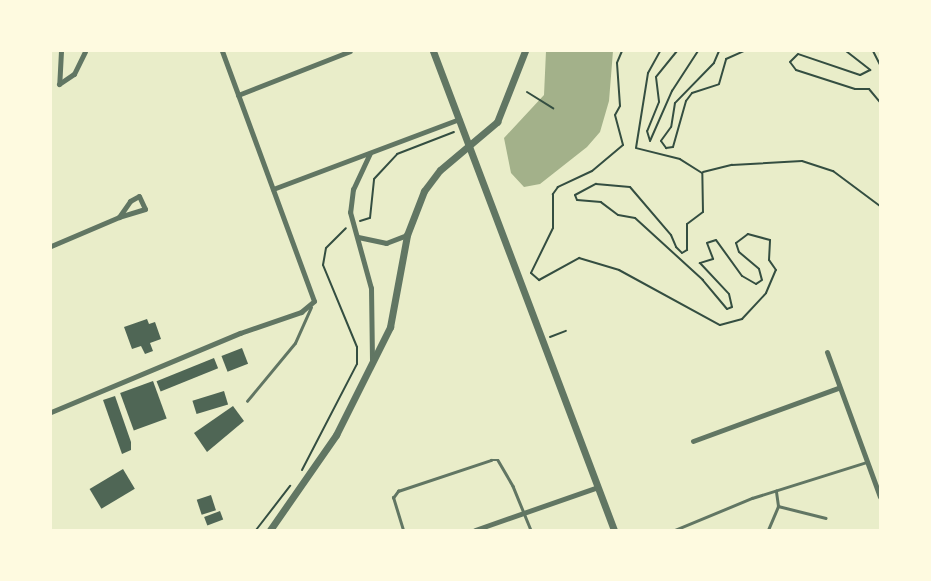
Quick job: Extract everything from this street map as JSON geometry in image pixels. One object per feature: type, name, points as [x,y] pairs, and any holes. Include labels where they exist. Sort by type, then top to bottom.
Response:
[{"type":"street","points":[[60,84],[61,51]]},
{"type":"street","points":[[51,89],[74,74],[85,51]]},
{"type":"street","points":[[51,412],[311,307],[313,292],[222,51]]},
{"type":"street","points":[[238,95],[350,51]]},
{"type":"street","points":[[433,51],[614,530]]},
{"type":"street","points":[[270,530],[336,435],[390,327],[407,235],[424,191],[458,155],[497,122],[525,51]]},
{"type":"street","points":[[273,190],[459,119]]},
{"type":"street","points":[[370,153],[350,200],[353,224],[371,288],[372,362]]},
{"type":"street","points":[[51,246],[145,209],[143,198],[134,197],[119,217]]},
{"type":"street","points":[[358,237],[386,243],[407,235]]},
{"type":"street","points":[[827,352],[880,497]]},
{"type":"street","points":[[694,441],[838,388]]},
{"type":"street","points":[[475,530],[598,487]]},
{"type":"lane","points":[[247,401],[295,343],[311,307]]},
{"type":"lane","points":[[403,530],[393,498],[397,491],[491,460],[498,460],[531,530]]},
{"type":"lane","points":[[675,530],[776,491],[867,462]]},
{"type":"lane","points":[[768,530],[778,506],[776,491]]},
{"type":"lane","points":[[778,506],[826,518]]},
{"type":"path","points":[[622,51],[617,63],[620,106],[615,114],[623,145],[592,171],[558,187],[552,194],[553,228],[532,267],[534,279],[559,272],[579,258],[619,270],[720,325],[741,319],[766,293],[776,270],[769,260],[770,240],[748,234],[736,243],[739,252],[759,268],[762,279],[756,284],[742,276],[716,240],[707,243],[713,259],[700,263],[729,294],[732,307],[727,309],[703,280],[635,218],[618,215],[601,202],[577,200],[575,195],[596,184],[630,187],[682,253],[690,243],[687,224],[703,212],[702,173]]},
{"type":"path","points":[[660,51],[648,74],[636,148],[680,159],[702,173]]},
{"type":"path","points":[[677,51],[656,77],[659,102],[647,131],[650,141],[672,90],[698,51]]},
{"type":"path","points":[[719,51],[714,63],[675,103],[671,127],[662,141],[666,148],[673,147],[692,93],[719,84],[726,59],[744,51]]},
{"type":"path","points":[[825,51],[846,51],[870,70],[860,75],[798,54],[790,62],[796,70],[855,89],[869,89],[880,102]]},
{"type":"path","points":[[873,51],[880,65]]},
{"type":"path","points":[[527,92],[552,108]]},
{"type":"path","points":[[256,530],[297,478],[357,365],[357,347],[323,265],[326,248],[341,230],[370,218],[374,179],[397,154],[449,134]]},
{"type":"path","points":[[702,173],[723,166],[802,161],[833,171],[880,206]]},
{"type":"path","points":[[550,337],[566,331]]},
{"type":"shaded area","points":[[546,51],[613,51],[609,101],[600,132],[587,147],[540,184],[524,187],[511,173],[504,138],[544,95]]},
{"type":"building","points":[[147,319],[149,324],[155,322],[161,339],[150,343],[153,351],[145,354],[141,346],[132,349],[124,327]]},
{"type":"building","points":[[242,348],[248,364],[228,372],[221,356]]},
{"type":"building","points":[[214,358],[218,368],[161,391],[157,381]]},
{"type":"building","points":[[153,381],[167,419],[134,431],[120,393]]},
{"type":"building","points":[[224,391],[228,404],[197,414],[192,401]]},
{"type":"building","points":[[115,396],[131,442],[131,450],[122,454],[103,400]]},
{"type":"building","points":[[233,406],[244,421],[207,452],[194,433]]},
{"type":"building","points":[[123,469],[135,489],[101,509],[90,489]]},
{"type":"building","points":[[211,495],[216,510],[202,515],[197,500]]},
{"type":"building","points":[[220,511],[223,519],[207,525],[204,517]]}]
